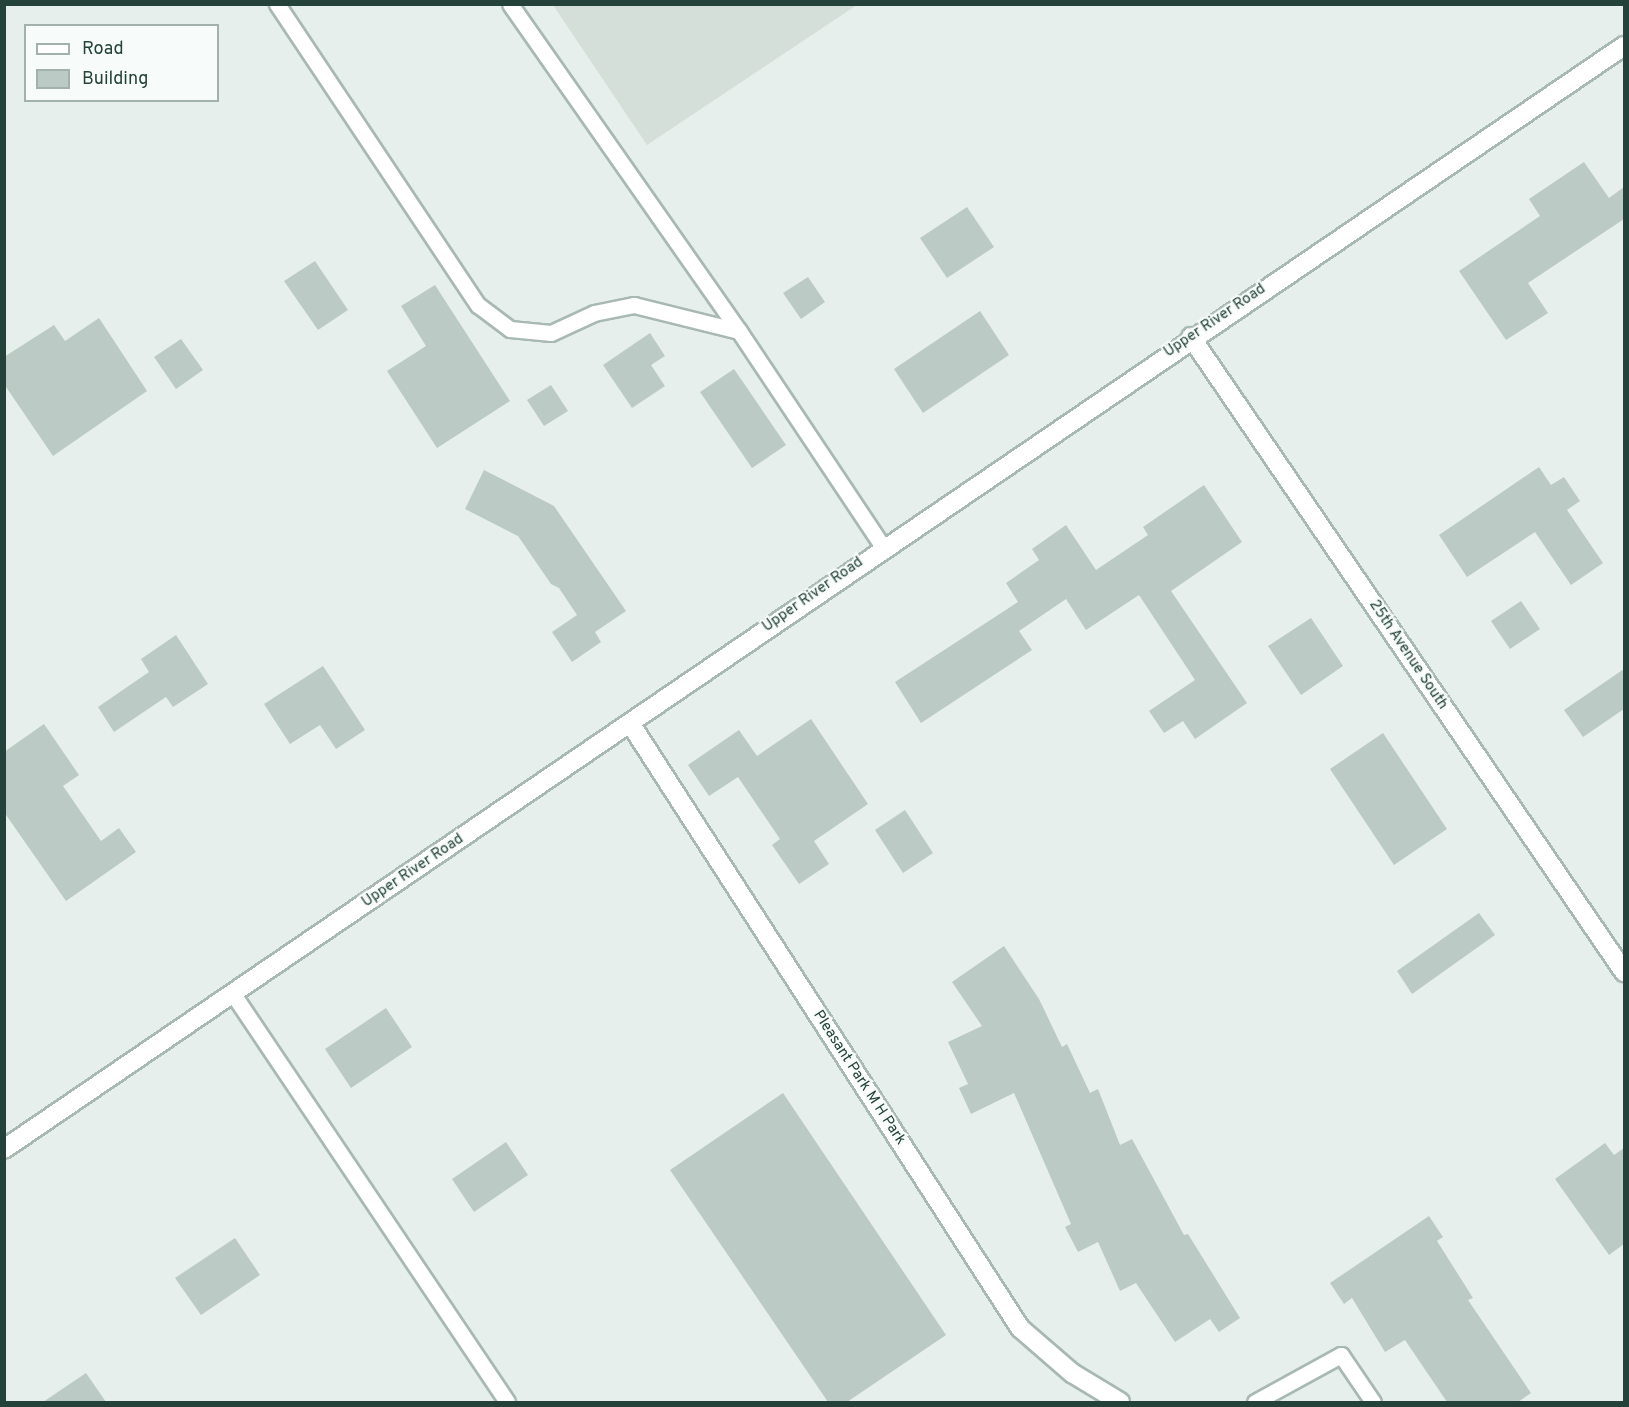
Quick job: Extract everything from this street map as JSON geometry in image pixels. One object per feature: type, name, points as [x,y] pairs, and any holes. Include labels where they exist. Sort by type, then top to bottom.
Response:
[{"type":"street","name":"Upper River Road","points":[[4,1149],[630,723],[883,546],[1624,46]]},
{"type":"street","name":"25th Avenue South","points":[[1191,337],[1624,972]]},
{"type":"street","name":"Pleasant Park M H Park","points":[[630,723],[1020,1328],[1072,1373],[1120,1402]]},
{"type":"lane","points":[[278,4],[478,304],[510,329],[551,333],[594,313],[634,304],[739,331]]},
{"type":"lane","points":[[510,4],[739,331],[883,546]]},
{"type":"lane","points":[[233,994],[507,1402]]},
{"type":"lane","points":[[1255,1402],[1341,1355],[1373,1402]]},
{"type":"shaded area","points":[[553,5],[857,5],[647,145]]},
{"type":"building","points":[[1584,162],[1609,198],[1624,187],[1624,219],[1528,283],[1548,313],[1506,340],[1459,271],[1540,216],[1529,199]]},
{"type":"building","points":[[967,207],[994,247],[947,278],[920,238]]},
{"type":"building","points":[[315,261],[348,310],[318,330],[284,281]]},
{"type":"building","points":[[808,277],[825,302],[801,319],[783,293]]},
{"type":"building","points":[[435,285],[510,401],[437,448],[387,371],[426,346],[401,306]]},
{"type":"building","points":[[980,311],[1009,355],[923,413],[894,369]]},
{"type":"building","points":[[99,318],[147,391],[53,456],[4,384],[4,357],[54,325],[65,341]]},
{"type":"building","points":[[650,333],[665,356],[651,365],[665,386],[632,408],[603,365]]},
{"type":"building","points":[[181,339],[203,370],[176,389],[154,357]]},
{"type":"building","points":[[734,369],[786,445],[752,468],[700,392]]},
{"type":"building","points":[[551,385],[568,411],[544,426],[527,400]]},
{"type":"building","points":[[1539,467],[1551,485],[1564,477],[1580,501],[1567,510],[1603,563],[1571,585],[1535,532],[1467,577],[1439,535]]},
{"type":"building","points":[[484,470],[554,506],[626,611],[595,632],[601,642],[572,662],[552,632],[577,615],[559,588],[551,584],[518,536],[465,509]]},
{"type":"building","points":[[1204,485],[1242,542],[1171,591],[1247,703],[1195,739],[1183,721],[1164,733],[1149,711],[1195,680],[1139,595],[1086,630],[1066,599],[1019,631],[1032,650],[921,723],[895,682],[1018,602],[1006,583],[1039,560],[1032,549],[1066,525],[1096,570],[1148,535],[1143,527]]},
{"type":"building","points":[[1521,601],[1540,629],[1510,649],[1491,621]]},
{"type":"building","points":[[1311,618],[1343,666],[1301,695],[1268,646]]},
{"type":"building","points":[[176,635],[208,684],[173,707],[166,697],[114,732],[98,707],[149,672],[141,659]]},
{"type":"building","points":[[323,666],[365,730],[336,749],[320,725],[290,744],[264,704]]},
{"type":"building","points":[[1624,669],[1624,709],[1583,737],[1564,710]]},
{"type":"building","points":[[811,719],[868,804],[814,841],[829,864],[799,884],[772,845],[780,839],[738,777],[709,796],[688,765],[739,730],[757,756]]},
{"type":"building","points":[[44,724],[79,775],[63,786],[101,841],[119,828],[136,852],[66,901],[4,812],[4,752]]},
{"type":"building","points":[[1383,733],[1447,829],[1394,865],[1330,769]]},
{"type":"building","points":[[905,810],[933,853],[903,873],[875,830]]},
{"type":"building","points":[[1479,913],[1495,935],[1412,994],[1397,971]]},
{"type":"building","points":[[1004,946],[1039,999],[1062,1047],[1067,1044],[1090,1093],[1098,1089],[1120,1145],[1132,1139],[1184,1235],[1188,1234],[1240,1318],[1219,1332],[1210,1319],[1175,1342],[1136,1283],[1120,1291],[1098,1242],[1078,1252],[1065,1227],[1071,1224],[1014,1093],[971,1114],[959,1088],[968,1084],[948,1042],[982,1026],[952,982]]},
{"type":"building","points":[[386,1008],[412,1047],[351,1088],[325,1049]]},
{"type":"building","points":[[783,1093],[946,1335],[847,1402],[828,1402],[670,1170]]},
{"type":"building","points":[[506,1142],[528,1175],[474,1212],[452,1179]]},
{"type":"building","points":[[1605,1143],[1614,1155],[1624,1148],[1624,1244],[1609,1255],[1555,1179]]},
{"type":"building","points":[[1429,1216],[1443,1237],[1437,1241],[1473,1298],[1468,1300],[1531,1393],[1518,1402],[1447,1402],[1405,1340],[1385,1352],[1352,1298],[1344,1304],[1330,1283]]},
{"type":"building","points":[[235,1238],[260,1275],[201,1315],[175,1278]]},
{"type":"building","points":[[86,1373],[106,1402],[43,1402]]}]
